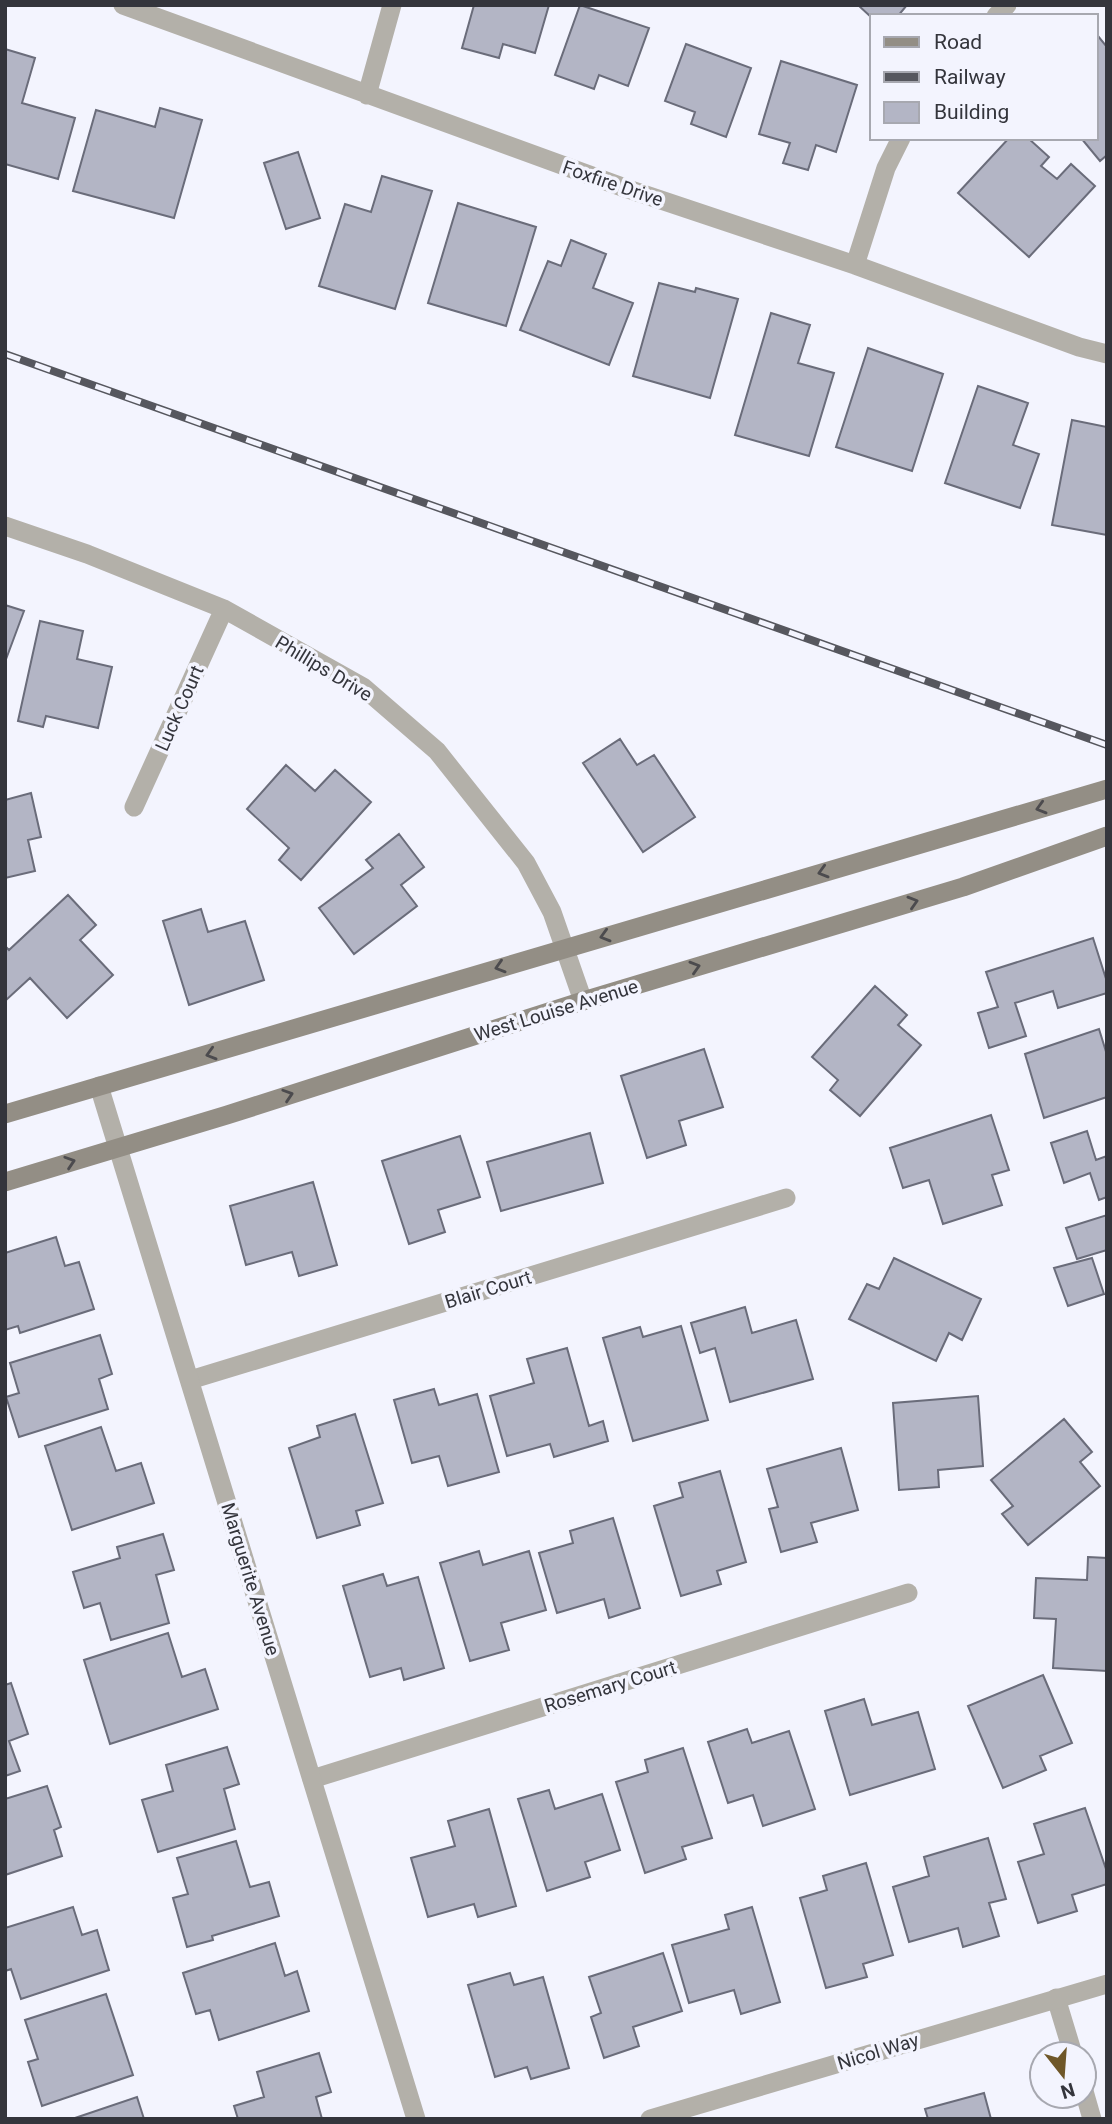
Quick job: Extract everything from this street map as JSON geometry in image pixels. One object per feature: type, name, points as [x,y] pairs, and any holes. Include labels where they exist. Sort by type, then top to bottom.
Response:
[{"type":"main road","points":[[5,1114],[1107,789]]},
{"type":"main road","name":"West Louise Avenue","points":[[5,1182],[227,1115],[583,1001],[963,887],[1107,836]]},
{"type":"street","name":"Foxfire Drive","points":[[122,5],[625,188],[855,265],[1079,347],[1107,354]]},
{"type":"street","points":[[367,94],[392,5]]},
{"type":"street","points":[[855,265],[886,168],[900,140]]},
{"type":"street","name":"Phillips Drive","points":[[5,526],[87,554],[224,609],[363,687],[437,751],[526,863],[552,912],[583,1001]]},
{"type":"street","name":"Luck Court","points":[[134,807],[224,609]]},
{"type":"street","name":"Marguerite Avenue","points":[[99,1086],[416,2119]]},
{"type":"street","name":"Blair Court","points":[[190,1380],[786,1198]]},
{"type":"street","name":"Rosemary Court","points":[[312,1779],[908,1593]]},
{"type":"street","name":"Nicol Way","points":[[650,2119],[1107,1984]]},
{"type":"street","points":[[1056,1998],[1069,2040]]},
{"type":"building","points":[[474,5],[549,5],[535,53],[503,44],[499,58],[462,48]]},
{"type":"building","points":[[580,5],[649,28],[628,86],[599,75],[594,89],[555,75]]},
{"type":"building","points":[[858,5],[907,5],[900,14],[870,14],[870,16]]},
{"type":"building","points":[[1098,36],[1107,47],[1107,155],[1100,161],[1083,140],[1098,140]]},
{"type":"building","points":[[686,44],[751,68],[726,137],[691,124],[695,112],[665,101]]},
{"type":"building","points":[[5,49],[35,58],[22,103],[75,118],[58,179],[5,164]]},
{"type":"building","points":[[781,61],[857,85],[836,152],[816,145],[808,170],[783,163],[790,143],[759,134]]},
{"type":"building","points":[[160,108],[202,120],[174,218],[73,191],[96,110],[155,127]]},
{"type":"building","points":[[1007,140],[1030,140],[1049,157],[1041,166],[1057,179],[1071,164],[1095,186],[1029,257],[958,193]]},
{"type":"building","points":[[298,152],[320,218],[286,229],[264,163]]},
{"type":"building","points":[[382,176],[432,191],[395,309],[319,286],[345,204],[371,212]]},
{"type":"building","points":[[458,203],[536,227],[506,326],[428,303]]},
{"type":"building","points":[[571,240],[606,254],[593,288],[633,303],[609,365],[520,330],[548,261],[561,266]]},
{"type":"building","points":[[659,283],[695,292],[696,288],[738,299],[710,398],[633,376]]},
{"type":"building","points":[[771,313],[810,325],[798,363],[834,373],[809,456],[735,435]]},
{"type":"building","points":[[868,348],[943,374],[912,471],[836,447]]},
{"type":"building","points":[[978,386],[1028,403],[1013,445],[1039,454],[1020,508],[945,483]]},
{"type":"building","points":[[1072,420],[1107,427],[1107,535],[1052,525]]},
{"type":"building","points":[[5,605],[24,611],[5,662]]},
{"type":"building","points":[[40,621],[83,631],[77,659],[112,667],[98,728],[46,716],[43,727],[18,721]]},
{"type":"building","points":[[620,739],[637,765],[654,755],[695,817],[643,852],[583,763]]},
{"type":"building","points":[[286,765],[315,791],[335,770],[371,802],[301,880],[279,860],[289,848],[247,809]]},
{"type":"building","points":[[31,793],[41,837],[28,840],[35,871],[5,878],[5,800]]},
{"type":"building","points":[[399,834],[424,867],[401,885],[417,906],[354,954],[319,908],[373,868],[366,860]]},
{"type":"building","points":[[68,895],[96,925],[80,940],[113,975],[67,1018],[30,978],[5,1001],[5,946],[9,950]]},
{"type":"building","points":[[201,909],[208,932],[245,921],[264,980],[189,1005],[163,921]]},
{"type":"building","points":[[1093,938],[1107,982],[1107,993],[1058,1008],[1053,991],[1015,1003],[1026,1036],[989,1048],[978,1013],[998,1007],[986,972]]},
{"type":"building","points":[[875,986],[907,1015],[898,1025],[921,1045],[860,1116],[830,1090],[838,1080],[812,1057]]},
{"type":"building","points":[[1099,1029],[1107,1055],[1107,1097],[1044,1118],[1025,1054]]},
{"type":"building","points":[[704,1049],[723,1107],[679,1121],[686,1145],[647,1158],[621,1076]]},
{"type":"building","points":[[991,1115],[1009,1170],[992,1175],[1002,1205],[943,1224],[929,1180],[903,1188],[890,1148]]},
{"type":"building","points":[[1087,1131],[1096,1160],[1107,1156],[1107,1197],[1099,1200],[1090,1173],[1064,1183],[1051,1143]]},
{"type":"building","points":[[590,1133],[603,1183],[501,1211],[487,1162]]},
{"type":"building","points":[[460,1136],[480,1197],[438,1210],[445,1232],[409,1244],[382,1161]]},
{"type":"building","points":[[313,1182],[337,1265],[299,1276],[292,1252],[246,1265],[230,1206]]},
{"type":"building","points":[[1107,1215],[1107,1250],[1077,1259],[1066,1228]]},
{"type":"building","points":[[56,1237],[65,1266],[79,1262],[94,1309],[20,1333],[18,1326],[5,1330],[5,1253]]},
{"type":"building","points":[[894,1258],[981,1299],[962,1340],[949,1333],[936,1361],[849,1319],[867,1284],[879,1289]]},
{"type":"building","points":[[1092,1258],[1104,1294],[1068,1306],[1054,1268]]},
{"type":"building","points":[[745,1307],[752,1333],[796,1320],[813,1379],[730,1402],[715,1348],[700,1353],[691,1323]]},
{"type":"building","points":[[681,1326],[708,1420],[633,1441],[603,1338],[640,1327],[643,1337]]},
{"type":"building","points":[[100,1335],[112,1374],[99,1379],[108,1409],[19,1437],[6,1397],[19,1393],[10,1363]]},
{"type":"building","points":[[567,1348],[589,1426],[603,1421],[608,1441],[554,1457],[550,1444],[507,1456],[490,1396],[534,1383],[527,1359]]},
{"type":"building","points":[[434,1389],[439,1405],[477,1394],[499,1472],[448,1486],[439,1456],[412,1463],[394,1400]]},
{"type":"building","points":[[978,1396],[983,1466],[938,1470],[939,1487],[899,1490],[893,1403]]},
{"type":"building","points":[[355,1414],[383,1503],[356,1511],[360,1525],[317,1538],[289,1448],[320,1437],[317,1426]]},
{"type":"building","points":[[1064,1419],[1092,1452],[1080,1462],[1100,1486],[1028,1545],[1002,1514],[1013,1506],[991,1480]]},
{"type":"building","points":[[101,1427],[116,1471],[141,1463],[154,1503],[72,1530],[45,1446]]},
{"type":"building","points":[[841,1448],[858,1510],[811,1523],[817,1542],[781,1552],[769,1509],[778,1507],[767,1469]]},
{"type":"building","points":[[720,1471],[746,1562],[717,1571],[721,1584],[681,1596],[654,1506],[683,1497],[679,1483]]},
{"type":"building","points":[[613,1518],[640,1608],[609,1618],[604,1599],[557,1613],[539,1553],[573,1543],[570,1531]]},
{"type":"building","points":[[163,1534],[174,1570],[156,1575],[169,1623],[111,1640],[100,1603],[84,1608],[73,1572],[120,1558],[117,1547]]},
{"type":"building","points":[[479,1551],[483,1565],[529,1551],[546,1610],[501,1623],[509,1650],[470,1661],[440,1563]]},
{"type":"building","points":[[1088,1557],[1107,1558],[1107,1671],[1053,1668],[1056,1619],[1034,1618],[1036,1578],[1087,1580]]},
{"type":"building","points":[[383,1574],[387,1586],[418,1577],[444,1668],[404,1680],[401,1668],[370,1677],[343,1586]]},
{"type":"building","points":[[168,1633],[182,1677],[205,1669],[218,1709],[110,1744],[84,1660]]},
{"type":"building","points":[[1043,1675],[1072,1743],[1040,1756],[1046,1770],[1003,1788],[968,1706]]},
{"type":"building","points":[[11,1683],[28,1734],[9,1741],[20,1771],[5,1776],[5,1685]]},
{"type":"building","points":[[864,1699],[872,1725],[918,1712],[935,1769],[850,1795],[825,1711]]},
{"type":"building","points":[[747,1729],[752,1743],[789,1731],[815,1809],[763,1826],[753,1795],[728,1803],[708,1742]]},
{"type":"building","points":[[227,1747],[239,1784],[224,1789],[235,1829],[158,1852],[142,1800],[173,1791],[166,1765]]},
{"type":"building","points":[[683,1748],[712,1838],[682,1847],[686,1859],[645,1873],[616,1782],[648,1772],[645,1760]]},
{"type":"building","points":[[47,1786],[61,1827],[54,1830],[62,1856],[5,1875],[5,1799]]},
{"type":"building","points":[[549,1790],[555,1809],[602,1794],[620,1850],[585,1862],[590,1877],[547,1891],[518,1799]]},
{"type":"building","points":[[1085,1808],[1107,1872],[1107,1884],[1072,1895],[1077,1911],[1038,1923],[1018,1862],[1044,1854],[1034,1824]]},
{"type":"building","points":[[489,1809],[516,1906],[478,1917],[474,1904],[428,1917],[411,1858],[455,1846],[448,1821]]},
{"type":"building","points":[[988,1838],[1006,1899],[989,1903],[999,1936],[963,1947],[958,1928],[909,1942],[893,1887],[929,1876],[924,1857]]},
{"type":"building","points":[[236,1841],[250,1887],[269,1882],[279,1916],[212,1936],[213,1940],[187,1947],[173,1898],[188,1894],[177,1858]]},
{"type":"building","points":[[866,1863],[893,1955],[863,1964],[867,1977],[826,1988],[800,1898],[827,1890],[823,1876]]},
{"type":"building","points":[[73,1907],[82,1935],[97,1930],[109,1970],[21,1999],[11,1969],[5,1971],[5,1928]]},
{"type":"building","points":[[752,1907],[780,2002],[741,2014],[734,1990],[689,2003],[672,1945],[729,1929],[725,1915]]},
{"type":"building","points":[[275,1943],[285,1976],[297,1971],[309,2011],[219,2040],[210,2010],[196,2014],[183,1973]]},
{"type":"building","points":[[663,1953],[682,2011],[633,2027],[639,2046],[604,2058],[591,2017],[601,2013],[589,1977]]},
{"type":"building","points":[[510,1973],[514,1985],[543,1977],[569,2068],[531,2079],[527,2067],[495,2077],[468,1985]]},
{"type":"building","points":[[106,1994],[133,2075],[42,2106],[28,2062],[38,2059],[25,2020]]},
{"type":"building","points":[[319,2053],[331,2092],[316,2097],[322,2119],[238,2119],[234,2106],[264,2097],[257,2072]]},
{"type":"building","points":[[984,2093],[991,2119],[928,2119],[925,2109]]},
{"type":"building","points":[[137,2097],[144,2119],[72,2119]]},
{"type":"railway","points":[[5,354],[1107,745]]}]
